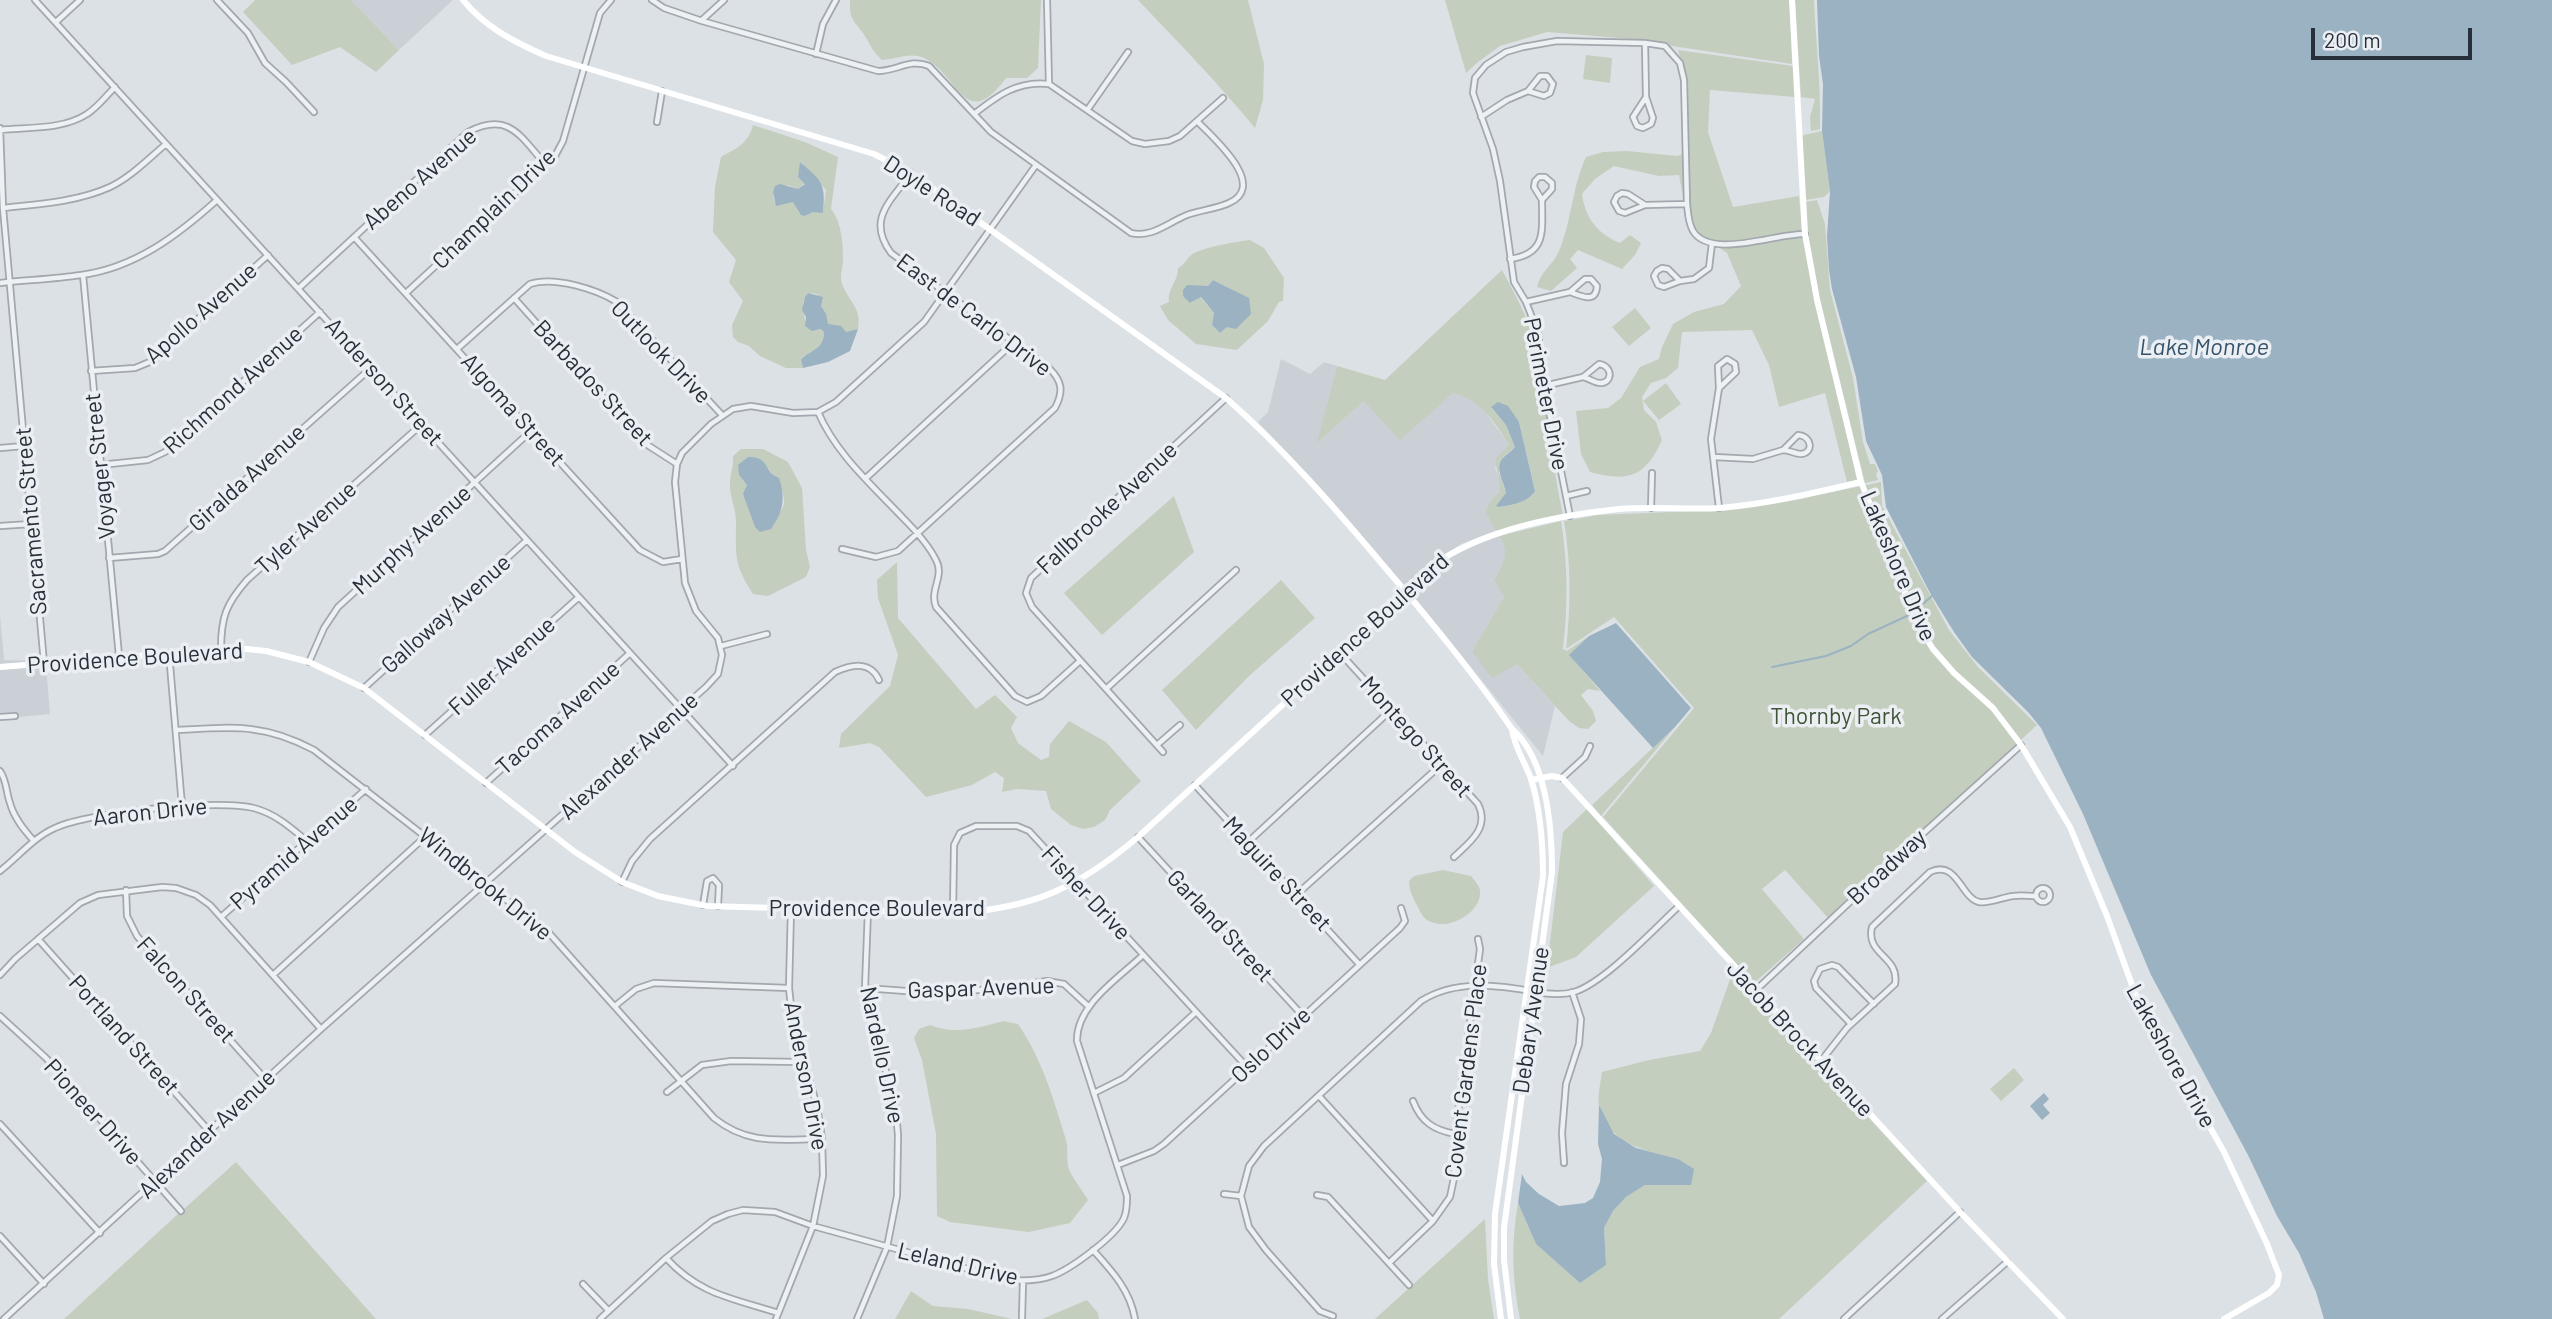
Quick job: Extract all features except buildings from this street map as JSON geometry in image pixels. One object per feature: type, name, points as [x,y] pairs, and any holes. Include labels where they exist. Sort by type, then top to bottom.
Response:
[{"type":"main road","name":"Doyle Road","points":[[463,0],[492,28],[520,45],[583,67],[874,154],[911,173],[1226,398],[1304,475]]},
{"type":"main road","name":"Lakeshore Drive","points":[[1792,0],[1805,234],[1817,300],[1861,482],[1918,625],[1933,649],[1954,673],[1993,708],[2021,745],[2070,827],[2136,996],[2224,1152],[2267,1244],[2279,1275],[2277,1285],[2269,1293],[2224,1319]]},
{"type":"main road","name":"Debary Avenue","points":[[1304,475],[1406,592],[1483,688],[1512,729],[1521,737],[1540,777],[1552,838],[1552,872],[1504,1228],[1504,1260],[1511,1319]]},
{"type":"main road","name":"Providence Boulevard","points":[[0,667],[169,652],[221,649],[265,651],[309,662],[364,688],[546,831],[622,882],[658,896],[703,905],[790,909],[953,913],[1002,909],[1029,902],[1076,882],[1106,863],[1138,837],[1441,560],[1462,546],[1488,536],[1570,516],[1619,509],[1719,508],[1786,499],[1861,482]]},
{"type":"main road","name":"Debary Avenue","points":[[1501,1319],[1494,1264],[1494,1222],[1543,876],[1543,841],[1531,780],[1513,741],[1512,729]]},
{"type":"main road","points":[[1531,780],[1552,776],[1562,778]]},
{"type":"main road","name":"Jacob Brock Avenue","points":[[1562,778],[1755,991],[2063,1319]]},
{"type":"street","name":"Anderson Street","points":[[35,0],[733,765]]},
{"type":"street","points":[[55,23],[80,0]]},
{"type":"street","points":[[217,0],[248,33],[265,63],[314,112]]},
{"type":"street","name":"Champlain Drive","points":[[406,293],[555,156],[563,141],[600,13],[611,0]]},
{"type":"street","points":[[652,0],[664,8],[702,21],[878,71],[891,71],[915,62],[929,65],[991,132],[1131,233],[1144,236],[1191,214],[1230,203],[1238,196],[1243,185],[1243,176],[1236,164],[1197,121]]},
{"type":"street","points":[[702,21],[724,0]]},
{"type":"street","points":[[816,54],[823,24],[836,0]]},
{"type":"street","points":[[1047,0],[1049,84]]},
{"type":"street","name":"Perimeter Drive","points":[[1570,516],[1545,386],[1538,333],[1526,302],[1514,282],[1500,181],[1493,149],[1473,93],[1475,78],[1486,65],[1506,52],[1558,41],[1665,46],[1680,63],[1684,80],[1687,204],[1693,231],[1712,243]]},
{"type":"street","points":[[1645,43],[1646,97],[1653,118],[1651,124],[1643,128],[1637,126],[1633,117],[1646,97]]},
{"type":"street","points":[[1088,109],[1128,52]]},
{"type":"street","points":[[1481,117],[1507,100],[1528,91],[1540,76],[1547,76],[1553,84],[1550,93],[1544,96],[1528,91]]},
{"type":"street","points":[[974,114],[1009,90],[1023,84],[1049,84],[1132,141],[1145,144],[1169,141],[1180,136],[1223,98]]},
{"type":"street","points":[[0,129],[74,121],[88,113],[115,87]]},
{"type":"street","points":[[657,122],[662,91]]},
{"type":"street","name":"Abeno Avenue","points":[[299,288],[468,132],[484,124],[497,123],[510,127],[546,165]]},
{"type":"street","name":"Sacramento Street","points":[[0,129],[9,282],[44,663]]},
{"type":"street","points":[[3,208],[68,200],[110,187],[132,174],[166,144]]},
{"type":"street","points":[[767,634],[721,646],[716,634],[690,600],[685,583],[675,488],[677,464],[690,443],[722,415],[733,409],[751,406],[793,412],[818,412],[836,402],[924,322],[1036,165]]},
{"type":"street","name":"East de Carlo Drive","points":[[911,173],[884,210],[879,227],[881,240],[891,253],[1049,368],[1061,385],[1060,398],[1055,408],[918,534]]},
{"type":"street","points":[[1510,259],[1529,254],[1542,236],[1542,200],[1534,187],[1535,181],[1542,176],[1550,180],[1552,186],[1542,200]]},
{"type":"street","points":[[1646,205],[1625,193],[1617,196],[1615,202],[1619,211],[1625,213],[1646,205],[1687,204]]},
{"type":"street","points":[[0,283],[83,275],[112,268],[176,235],[217,200]]},
{"type":"street","points":[[1680,281],[1665,268],[1659,269],[1654,276],[1661,286],[1694,279],[1709,268],[1712,243],[1740,244],[1805,234]]},
{"type":"street","name":"Algoma Street","points":[[354,237],[639,550],[663,562],[682,559]]},
{"type":"street","name":"Apollo Avenue","points":[[91,371],[135,368],[152,361],[268,256]]},
{"type":"street","name":"Voyager Street","points":[[83,275],[119,656]]},
{"type":"street","points":[[1526,302],[1570,292],[1585,279],[1594,281],[1597,286],[1596,293],[1588,298],[1570,292]]},
{"type":"street","name":"Outlook Drive","points":[[457,349],[530,284],[541,280],[566,284],[608,296],[630,313],[722,415]]},
{"type":"street","name":"Barbados Street","points":[[514,298],[636,434],[677,464]]},
{"type":"street","name":"Richmond Avenue","points":[[100,465],[148,460],[165,452],[320,312]]},
{"type":"street","points":[[866,478],[1013,342]]},
{"type":"street","points":[[1719,388],[1736,372],[1736,366],[1730,360],[1722,361],[1718,366],[1719,388],[1711,439],[1719,508]]},
{"type":"street","points":[[1545,386],[1583,377],[1599,364],[1607,367],[1609,373],[1604,382],[1583,377]]},
{"type":"street","name":"Giralda Avenue","points":[[109,558],[158,554],[165,551],[371,368]]},
{"type":"street","name":"Fallbrooke Avenue","points":[[1163,752],[1031,607],[1026,593],[1031,578],[1226,398]]},
{"type":"street","points":[[818,412],[835,445],[918,534],[936,560],[939,569],[933,595],[936,607],[1015,696],[1027,702],[1038,699],[1080,661]]},
{"type":"street","name":"Tyler Avenue","points":[[221,649],[221,623],[234,595],[247,580],[422,424]]},
{"type":"street","name":"Murphy Avenue","points":[[309,662],[324,628],[338,607],[531,431]]},
{"type":"street","points":[[1714,457],[1753,458],[1783,450],[1805,453],[1810,442],[1804,435],[1798,435],[1783,450]]},
{"type":"street","points":[[0,448],[23,446]]},
{"type":"street","points":[[1651,508],[1653,473]]},
{"type":"street","points":[[1566,496],[1587,491]]},
{"type":"street","points":[[0,526],[31,524]]},
{"type":"street","points":[[842,549],[880,556],[898,551],[918,534]]},
{"type":"street","name":"Galloway Avenue","points":[[364,688],[527,540]]},
{"type":"street","points":[[1106,689],[1236,570]]},
{"type":"street","name":"Fuller Avenue","points":[[425,735],[579,597]]},
{"type":"street","name":"Alexander Avenue","points":[[4,1319],[321,1029],[682,709],[718,674],[722,664],[721,646]]},
{"type":"street","points":[[169,652],[182,806]]},
{"type":"street","name":"Montego Street","points":[[1339,652],[1478,804],[1483,820],[1481,829],[1454,857]]},
{"type":"street","name":"Tacoma Avenue","points":[[486,783],[630,653]]},
{"type":"street","points":[[622,882],[640,850],[835,672],[848,667],[865,666],[876,673],[879,680]]},
{"type":"street","points":[[1247,843],[1391,710]]},
{"type":"street","points":[[0,717],[15,716]]},
{"type":"street","points":[[1157,745],[1180,725]]},
{"type":"street","name":"Windbrook Drive","points":[[177,730],[246,727],[291,738],[314,750],[549,933],[714,1118],[729,1130],[754,1138],[822,1139]]},
{"type":"street","name":"Broadway","points":[[1755,991],[2021,745]]},
{"type":"street","points":[[1562,778],[1584,757],[1590,746]]},
{"type":"street","points":[[1296,895],[1442,764]]},
{"type":"street","points":[[0,771],[18,822],[34,841]]},
{"type":"street","name":"Maguire Street","points":[[1195,784],[1359,964]]},
{"type":"street","name":"Pyramid Avenue","points":[[221,917],[366,789]]},
{"type":"street","name":"Aaron Drive","points":[[0,871],[34,841],[67,823],[182,806],[230,804],[259,809],[279,818],[307,841]]},
{"type":"street","name":"Fisher Drive","points":[[953,913],[954,845],[960,833],[969,828],[1017,826],[1029,831],[1247,1068]]},
{"type":"street","points":[[273,975],[426,836]]},
{"type":"street","name":"Garland Street","points":[[1138,837],[1303,1016]]},
{"type":"street","points":[[1821,1062],[1851,1024],[1893,988],[1896,975],[1893,967],[1872,944],[1872,926],[1930,872],[1936,869],[1950,872],[1973,898],[1980,902],[2014,895],[2035,896]]},
{"type":"street","points":[[703,905],[706,881],[713,878],[719,885],[718,906]]},
{"type":"street","points":[[0,975],[80,903],[98,895],[125,890],[162,887],[185,890],[210,905],[321,1029]]},
{"type":"street","name":"Falcon Street","points":[[125,890],[127,916],[137,936],[266,1080]]},
{"type":"street","points":[[1333,1316],[1320,1311],[1249,1227],[1241,1195],[1248,1166],[1264,1146],[1421,1001],[1437,991],[1460,985],[1476,985],[1535,992],[1573,992],[1598,980],[1678,907]]},
{"type":"street","name":"Oslo Drive","points":[[1118,1165],[1154,1151],[1164,1144],[1400,928],[1405,920],[1401,908]]},
{"type":"street","name":"Anderson Drive","points":[[777,1316],[813,1226],[822,1176],[822,1139],[817,1106],[793,1025],[789,988],[790,909]]},
{"type":"street","name":"Nardello Drive","points":[[857,1319],[887,1247],[897,1196],[898,1135],[895,1101],[873,1029],[865,988],[868,910]]},
{"type":"street","name":"Portland Street","points":[[38,939],[210,1132]]},
{"type":"street","name":"Covent Gardens Place","points":[[1389,1263],[1433,1221],[1450,1197],[1454,1178],[1455,1134],[1480,949],[1478,939]]},
{"type":"street","name":"Leland Drive","points":[[600,1319],[666,1258],[712,1221],[743,1210],[775,1212],[813,1226],[1008,1280],[1023,1281],[1051,1276],[1075,1264],[1119,1226],[1124,1218],[1127,1196],[1077,1041],[1077,1031],[1088,1006],[1143,955]]},
{"type":"street","points":[[1851,1024],[1816,988],[1814,981],[1820,969],[1832,965],[1838,967],[1874,1004]]},
{"type":"street","name":"Gaspar Avenue","points":[[865,988],[933,993],[994,989],[1047,981],[1064,984],[1088,1006]]},
{"type":"street","points":[[615,1006],[636,989],[654,983],[789,988]]},
{"type":"street","points":[[1564,1163],[1562,1133],[1566,1084],[1579,1044],[1581,1019],[1573,992]]},
{"type":"street","points":[[1094,1093],[1124,1078],[1196,1012]]},
{"type":"street","name":"Pioneer Drive","points":[[0,1016],[46,1058],[181,1211]]},
{"type":"street","points":[[667,1092],[702,1065],[731,1062],[802,1062]]},
{"type":"street","points":[[1319,1096],[1433,1221]]},
{"type":"street","points":[[1413,1101],[1426,1123],[1438,1130],[1455,1134]]},
{"type":"street","points":[[0,1124],[100,1233]]},
{"type":"street","points":[[1224,1194],[1241,1195]]},
{"type":"street","points":[[1317,1195],[1328,1198],[1409,1285]]},
{"type":"street","points":[[1844,1319],[1960,1212]]},
{"type":"street","points":[[0,1236],[44,1284]]},
{"type":"street","points":[[1093,1250],[1120,1281],[1130,1300],[1135,1319]]},
{"type":"street","points":[[666,1258],[683,1277],[706,1291],[777,1316]]},
{"type":"street","points":[[1942,1319],[2007,1262]]},
{"type":"street","points":[[1022,1318],[1023,1281]]},
{"type":"street","points":[[583,1284],[609,1311]]},
{"type":"street","points":[[2050,1319],[2056,1313]]},
{"type":"shaded area","points":[[351,0],[453,0],[399,50]]},
{"type":"shaded area","points":[[1281,359],[1310,374],[1324,362],[1337,366],[1318,442],[1364,401],[1433,409],[1453,393],[1466,396],[1481,406],[1509,445],[1495,468],[1501,483],[1500,491],[1485,510],[1496,531],[1461,544],[1440,558],[1406,588],[1332,501],[1258,422],[1268,412]]},
{"type":"shaded area","points":[[1499,536],[1507,548],[1505,559],[1494,580],[1504,597],[1472,651],[1517,664],[1555,706],[1543,756],[1410,592],[1443,562],[1463,549]]},
{"type":"shaded area","points":[[0,615],[4,660],[41,661],[0,664]]},
{"type":"shaded area","points":[[46,666],[50,714],[18,717],[17,713],[0,714],[0,670]]},
{"type":"green space","points":[[255,0],[351,0],[399,50],[376,72],[340,47],[292,65],[243,12]]},
{"type":"green space","points":[[850,0],[1041,0],[1038,68],[1027,78],[1006,78],[992,94],[981,101],[971,101],[936,66],[924,58],[909,56],[882,60],[853,20]]},
{"type":"green space","points":[[1138,0],[1248,0],[1264,64],[1263,100],[1255,128],[1212,79]]},
{"type":"green space","points":[[1445,0],[1790,0],[1792,64],[1619,38],[1547,32],[1500,46],[1466,73]]},
{"type":"green space","points":[[1795,0],[1814,0],[1820,129],[1811,131],[1810,117],[1815,99],[1801,97]]},
{"type":"green space","points":[[1678,50],[1793,66],[1795,97],[1710,90],[1708,132],[1733,207],[1799,196],[1802,231],[1731,242],[1705,238],[1696,230],[1690,203],[1687,81]]},
{"type":"green space","points":[[1586,55],[1612,58],[1610,83],[1583,79]]},
{"type":"green space","points":[[753,125],[805,142],[838,157],[831,209],[841,234],[842,284],[857,310],[858,329],[846,332],[828,324],[817,294],[808,293],[803,302],[805,321],[824,332],[819,346],[801,358],[803,368],[786,368],[760,356],[733,337],[732,325],[743,301],[729,282],[736,260],[713,232],[715,187],[721,157],[741,145]],"holes":[[[801,162],[826,190],[823,212],[813,212],[805,216],[794,202],[774,201],[773,192],[787,185],[798,189],[805,183],[798,177]]]},
{"type":"green space","points":[[1822,131],[1830,191],[1824,197],[1804,200],[1800,136]]},
{"type":"green space","points":[[1627,151],[1677,156],[1683,154],[1684,201],[1679,175],[1659,176],[1614,166],[1595,179],[1582,194],[1589,217],[1605,235],[1620,243],[1630,235],[1641,243],[1635,255],[1622,269],[1578,250],[1570,259],[1577,268],[1551,291],[1537,287],[1559,251],[1586,157],[1603,152]]},
{"type":"green space","points":[[1817,200],[1825,224],[1830,290],[1853,378],[1863,442],[1870,464],[1875,464],[1878,471],[1878,480],[1865,483],[1820,299],[1808,234],[1806,202]]},
{"type":"green space","points":[[1803,237],[1857,480],[1847,482],[1825,393],[1779,407],[1769,365],[1752,330],[1682,332],[1678,368],[1666,378],[1651,383],[1642,397],[1644,410],[1656,422],[1662,440],[1656,453],[1634,474],[1614,477],[1590,472],[1581,454],[1576,411],[1608,408],[1621,398],[1640,367],[1659,359],[1673,324],[1694,312],[1724,304],[1741,286],[1727,253],[1718,247],[1740,247]]},
{"type":"green space","points":[[1250,240],[1264,248],[1284,278],[1283,301],[1279,302],[1268,321],[1237,350],[1196,344],[1168,320],[1160,306],[1169,302],[1178,268],[1201,250]],"holes":[[[1213,280],[1242,297],[1248,316],[1238,327],[1227,327],[1220,333],[1212,325],[1214,313],[1200,297],[1191,303],[1187,298],[1198,287],[1208,286]]]},
{"type":"green space","points":[[1502,270],[1525,315],[1535,344],[1563,515],[1496,531],[1485,511],[1500,491],[1496,458],[1509,445],[1479,406],[1453,393],[1400,440],[1364,401],[1317,443],[1337,366],[1385,380]],"holes":[[[1491,408],[1519,422],[1535,490],[1524,501],[1499,507],[1506,493],[1499,473],[1503,457],[1515,447],[1506,425]]]},
{"type":"green space","points":[[1635,308],[1651,328],[1629,346],[1612,327]]},
{"type":"green space","points":[[1666,383],[1681,404],[1659,420],[1643,401]]},
{"type":"green space","points":[[741,449],[763,449],[788,462],[802,488],[806,550],[810,567],[806,577],[768,596],[753,594],[739,566],[736,516],[730,488],[733,456]],"holes":[[[766,466],[781,488],[783,506],[778,514],[755,527],[743,493],[747,485],[739,475]]]},
{"type":"green space","name":"Thornby Park","points":[[1881,482],[1882,506],[1949,630],[1978,667],[2037,725],[1828,918],[1785,870],[1762,889],[1804,939],[1754,983],[1603,817],[1694,708],[1614,617],[1566,649],[1569,585],[1564,521],[1598,515],[1719,510],[1804,498]]},
{"type":"green space","points":[[1174,496],[1194,552],[1102,635],[1064,593]]},
{"type":"green space","points":[[1561,521],[1566,585],[1563,649],[1567,651],[1589,636],[1570,655],[1600,691],[1588,689],[1581,695],[1593,711],[1596,721],[1588,729],[1579,728],[1569,721],[1517,664],[1492,678],[1472,651],[1504,597],[1494,580],[1505,553],[1499,536]]},
{"type":"green space","points":[[897,562],[898,618],[976,709],[995,695],[1017,717],[1011,728],[1018,743],[1041,760],[1049,757],[1050,744],[1069,721],[1106,742],[1141,781],[1110,810],[1105,820],[1094,827],[1083,829],[1071,825],[1051,809],[1046,791],[1017,789],[1002,792],[1004,778],[995,772],[972,785],[926,797],[879,747],[870,743],[839,748],[841,734],[890,686],[898,655],[878,598],[877,580]]},
{"type":"green space","points":[[1281,580],[1315,618],[1249,676],[1196,730],[1162,690]]},
{"type":"green space","points":[[1675,727],[1601,816],[1592,805]]},
{"type":"green space","points":[[1587,809],[1654,886],[1576,957],[1547,968],[1563,832]]},
{"type":"green space","points":[[1443,870],[1471,876],[1480,890],[1476,906],[1470,913],[1444,924],[1427,920],[1423,916],[1415,902],[1409,881],[1414,876]]},
{"type":"green space","points":[[1733,971],[1927,1181],[1779,1319],[1520,1319],[1513,1261],[1518,1203],[1536,1244],[1580,1283],[1606,1265],[1604,1228],[1613,1211],[1626,1197],[1645,1185],[1661,1185],[1678,1159],[1641,1149],[1620,1138],[1611,1129],[1599,1106],[1602,1072],[1700,1051],[1711,1033]]},
{"type":"green space","points":[[1003,1021],[1018,1024],[1034,1051],[1066,1140],[1069,1168],[1088,1200],[1070,1223],[1029,1232],[950,1222],[937,1216],[936,1134],[922,1060],[914,1038],[919,1029],[930,1025],[957,1030]]},
{"type":"green space","points":[[2014,1068],[2024,1080],[2001,1101],[1990,1089]]},
{"type":"green space","points":[[236,1162],[376,1319],[64,1319],[179,1213],[181,1215],[184,1209]]},
{"type":"green space","points":[[1485,1219],[1488,1279],[1494,1319],[1375,1319]]},
{"type":"green space","points":[[911,1291],[933,1306],[968,1309],[1012,1319],[895,1319]]},
{"type":"green space","points":[[1087,1300],[1098,1313],[1099,1319],[1042,1319]]},
{"type":"water","name":"Lake Monroe","points":[[1817,0],[2552,0],[2552,1319],[2324,1319],[2299,1253],[2151,975],[2083,814],[2041,728],[1972,657],[1954,632],[1930,593],[1886,507],[1882,475],[1866,441],[1856,377],[1829,270],[1827,236],[1830,191],[1822,131],[1823,84]]},
{"type":"water","points":[[800,162],[821,183],[824,195],[823,213],[801,215],[793,202],[776,206],[773,192],[775,186],[780,184],[798,189],[805,184],[798,177]]},
{"type":"water","points":[[1213,280],[1249,298],[1251,314],[1236,329],[1227,327],[1220,333],[1212,325],[1214,313],[1201,297],[1190,303],[1183,296],[1187,285],[1208,286]]},
{"type":"water","points":[[808,293],[823,297],[821,306],[828,324],[841,326],[846,332],[858,329],[850,351],[828,362],[803,368],[801,359],[819,346],[824,332],[820,329],[812,331],[805,326],[806,317],[802,310]]},
{"type":"water","points":[[1498,402],[1508,406],[1519,422],[1535,491],[1524,501],[1499,507],[1496,506],[1506,493],[1500,463],[1515,447],[1506,425],[1491,407]]},
{"type":"water","points":[[748,457],[760,459],[779,478],[782,492],[781,511],[775,523],[771,529],[760,532],[755,527],[744,497],[747,485],[739,475],[738,465]]},
{"type":"water","points":[[1616,623],[1691,708],[1653,748],[1569,655],[1589,636]]},
{"type":"water","points":[[2044,1093],[2049,1099],[2043,1105],[2050,1113],[2042,1120],[2030,1106]]},
{"type":"water","points":[[1599,1105],[1614,1134],[1636,1148],[1678,1159],[1694,1169],[1691,1185],[1645,1185],[1626,1197],[1613,1211],[1604,1228],[1606,1265],[1580,1283],[1536,1244],[1518,1203],[1522,1174],[1526,1182],[1539,1194],[1559,1206],[1585,1203],[1593,1198],[1600,1182],[1602,1159],[1598,1144]]},
{"type":"waterway","points":[[1917,609],[1932,596]]},
{"type":"waterway","points":[[1772,667],[1826,656],[1851,646],[1868,634],[1909,615]]}]
